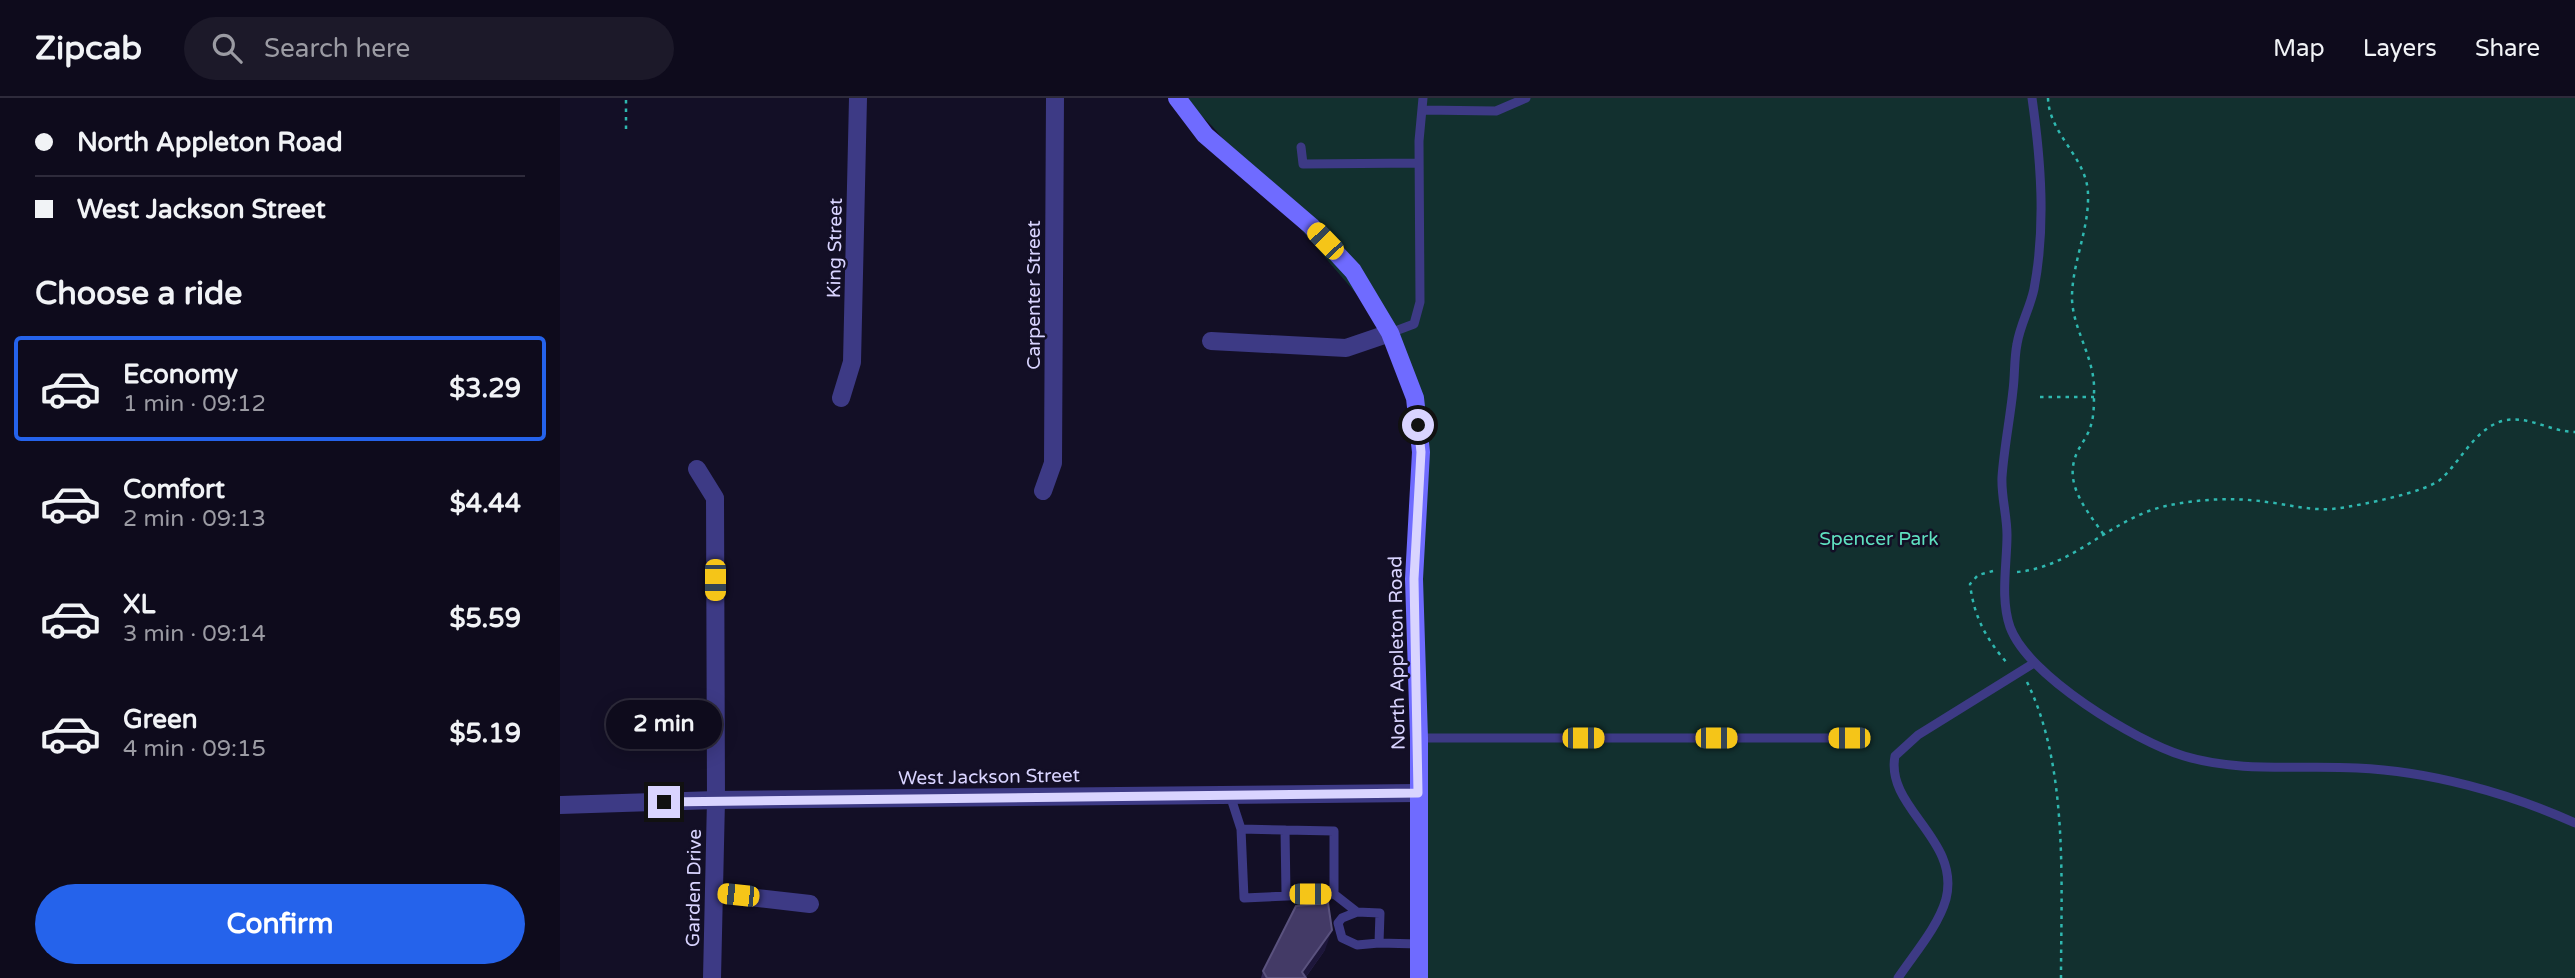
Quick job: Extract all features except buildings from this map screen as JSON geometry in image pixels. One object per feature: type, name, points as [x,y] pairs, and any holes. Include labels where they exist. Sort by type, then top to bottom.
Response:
[{"type":"main road","name":"North Appleton Road","points":[[1177,98],[1205,135],[1311,226],[1353,271],[1390,333],[1415,398],[1421,452],[1414,579],[1419,738],[1419,978]]},
{"type":"street","name":"King Street","points":[[841,398],[852,362],[858,98]]},
{"type":"street","name":"Carpenter Street","points":[[1043,491],[1053,463],[1055,98]]},
{"type":"street","points":[[1211,341],[1346,348],[1390,333]]},
{"type":"street","name":"Garden Drive","points":[[697,469],[715,498],[716,800],[712,978]]},
{"type":"street","name":"West Jackson Street","points":[[560,805],[716,800],[1418,793]]},
{"type":"street","points":[[713,893],[810,904]]},
{"type":"lane","points":[[1390,333],[1415,324],[1420,302],[1419,163],[1423,98]]},
{"type":"lane","points":[[1423,110],[1496,111],[1526,98]]},
{"type":"lane","points":[[2032,98],[2041,175],[2040,234],[2034,290],[2017,344],[2002,479],[2010,626],[2017,643],[2034,663],[2087,706],[2134,734],[2183,756],[2235,767],[2358,768],[2408,774],[2470,788],[2548,811],[2575,823]]},
{"type":"lane","points":[[1301,147],[1303,164],[1419,163]]},
{"type":"lane","points":[[1898,978],[1940,915],[1945,902],[1948,876],[1942,853],[1898,783],[1895,756],[1899,749],[1918,735],[2022,673],[2034,663]]},
{"type":"lane","points":[[1419,738],[1849,738]]},
{"type":"lane","points":[[1230,795],[1241,829],[1244,898],[1286,894],[1335,894],[1357,912]]},
{"type":"lane","points":[[1241,829],[1335,831],[1335,894]]},
{"type":"lane","points":[[1285,830],[1286,894]]},
{"type":"lane","points":[[1379,943],[1380,913],[1357,912],[1342,918],[1338,923],[1342,938],[1357,945],[1419,944]]},
{"type":"path","points":[[626,98],[626,130]]},
{"type":"path","points":[[2048,98],[2057,131],[2079,163],[2089,191],[2088,214],[2072,298],[2093,366],[2094,397],[2092,424],[2074,460],[2073,482],[2081,501],[2104,535]]},
{"type":"path","points":[[2040,397],[2094,397]]},
{"type":"path","points":[[2061,978],[2061,882],[2056,800],[2047,732],[2022,673],[2009,666],[1987,640],[1973,608],[1970,584],[1978,575],[1989,571],[2006,573],[2039,570],[2132,517],[2165,506],[2212,500],[2266,501],[2308,510],[2340,508],[2414,492],[2440,481],[2482,433],[2502,421],[2522,421],[2562,432],[2575,432]]},
{"type":"green space","name":"Spencer Park","points":[[1183,98],[2575,98],[2575,978],[1415,978],[1421,452],[1390,333],[1212,126]]},
{"type":"route","points":[[664,802],[1418,793],[1414,557],[1421,452],[1418,425]]}]
